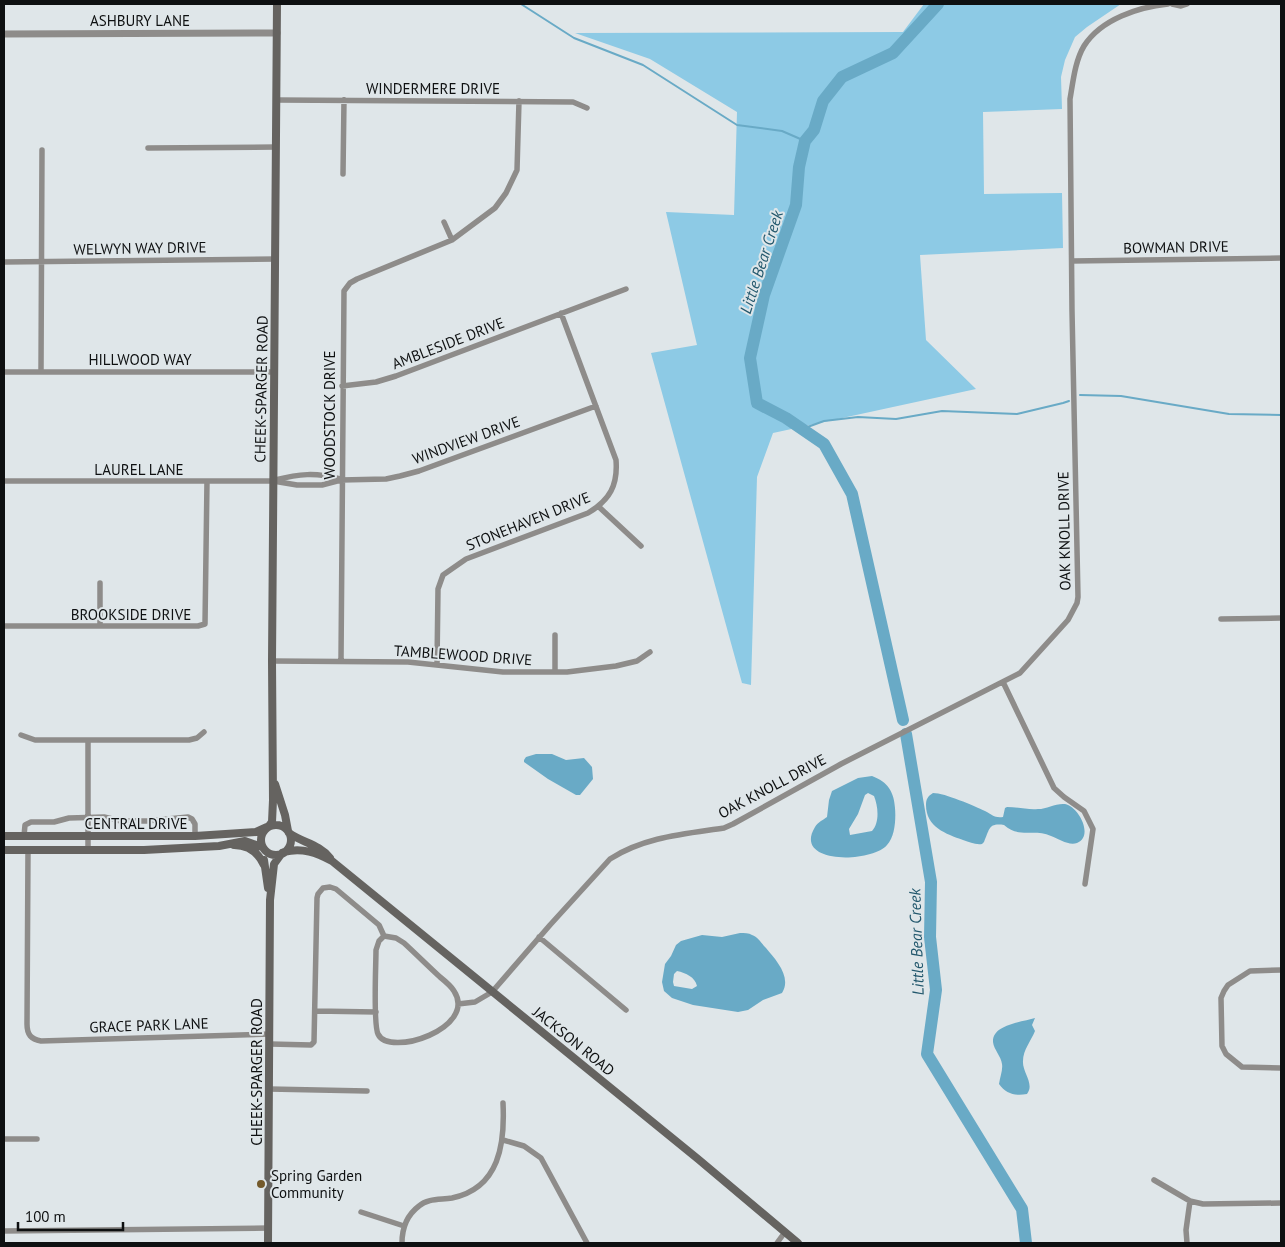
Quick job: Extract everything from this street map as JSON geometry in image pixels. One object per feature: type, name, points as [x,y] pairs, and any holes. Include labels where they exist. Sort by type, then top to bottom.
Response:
[{"type":"main road","name":"CHEEK-SPARGER ROAD","points":[[268,827],[272,822],[277,4]]},
{"type":"main road","name":"CHEEK-SPARGER ROAD","points":[[272,775],[289,832]]},
{"type":"main road","points":[[277,825],[289,832],[290,842],[283,853],[270,853],[263,847],[261,838],[268,827],[277,825]]},
{"type":"main road","name":"CENTRAL DRIVE","points":[[4,836],[195,836],[256,832],[268,827]]},
{"type":"main road","name":"JACKSON ROAD","points":[[289,832],[302,841],[324,851],[332,861]]},
{"type":"main road","name":"CENTRAL DRIVE","points":[[4,850],[144,850],[219,846],[245,841],[263,847]]},
{"type":"main road","points":[[219,846],[238,845],[247,848],[259,855],[264,865]]},
{"type":"main road","name":"CHEEK-SPARGER ROAD","points":[[263,847],[270,900]]},
{"type":"main road","name":"JACKSON ROAD","points":[[283,853],[293,850],[305,850],[332,861],[698,1158],[798,1243]]},
{"type":"main road","name":"CHEEK-SPARGER ROAD","points":[[268,1243],[270,900],[274,864],[283,853]]},
{"type":"street","name":"OAK KNOLL DRIVE","points":[[492,992],[610,859],[622,851],[648,840],[724,828],[733,824],[841,764],[1020,673],[1068,620],[1077,603],[1070,99],[1073,76],[1084,46],[1099,30],[1128,14],[1154,5],[1170,4],[1181,6],[1186,4]]},
{"type":"street","name":"ASHBURY LANE","points":[[4,34],[277,33]]},
{"type":"street","name":"WINDERMERE DRIVE","points":[[277,100],[573,102],[587,108]]},
{"type":"street","points":[[343,174],[344,100]]},
{"type":"street","name":"WOODSTOCK DRIVE","points":[[341,661],[344,291],[350,283],[357,279],[452,240],[495,208],[512,182],[517,170],[519,101]]},
{"type":"street","points":[[148,148],[276,148]]},
{"type":"street","points":[[41,372],[42,150]]},
{"type":"street","points":[[444,222],[452,240]]},
{"type":"street","name":"BOWMAN DRIVE","points":[[1072,261],[1281,258]]},
{"type":"street","name":"WELWYN WAY DRIVE","points":[[4,262],[276,259]]},
{"type":"street","name":"AMBLESIDE DRIVE","points":[[342,386],[376,382],[396,376],[626,289]]},
{"type":"street","name":"STONEHAVEN DRIVE","points":[[437,664],[438,589],[443,576],[466,559],[588,513],[598,507],[611,492],[617,471],[616,460],[562,313]]},
{"type":"street","name":"HILLWOOD WAY","points":[[4,372],[275,372]]},
{"type":"street","name":"WINDVIEW DRIVE","points":[[273,481],[297,485],[322,485],[341,480],[386,479],[400,476],[596,406]]},
{"type":"street","name":"WINDVIEW DRIVE","points":[[273,481],[298,474],[323,474],[341,480]]},
{"type":"street","name":"LAUREL LANE","points":[[4,481],[273,481]]},
{"type":"street","name":"BROOKSIDE DRIVE","points":[[4,626],[198,626],[205,624],[206,481]]},
{"type":"street","points":[[598,507],[642,546]]},
{"type":"street","points":[[100,583],[100,626]]},
{"type":"street","points":[[1221,619],[1281,618]]},
{"type":"street","points":[[555,635],[555,672]]},
{"type":"street","name":"TAMBLEWOOD DRIVE","points":[[272,662],[408,662],[503,672],[555,672],[616,666],[637,661],[650,652]]},
{"type":"street","points":[[1003,682],[1054,788],[1084,810],[1091,822],[1093,829],[1085,884]]},
{"type":"street","points":[[22,735],[35,740],[189,740],[197,738],[204,732]]},
{"type":"street","points":[[88,740],[88,850]]},
{"type":"street","points":[[24,836],[25,825],[31,822],[54,822],[69,818],[104,817],[120,821],[188,818],[192,819],[195,824],[195,836]]},
{"type":"street","name":"GRACE PARK LANE","points":[[28,850],[27,1024],[30,1036],[34,1040],[270,1034]]},
{"type":"street","points":[[270,1044],[313,1044],[317,898],[320,890],[330,886],[336,889],[379,925],[384,936]]},
{"type":"street","points":[[384,936],[396,938],[404,943],[454,991],[458,1004],[454,1016],[445,1027],[428,1037],[412,1041],[390,1042],[381,1040],[376,1032],[376,950],[379,941],[384,936]]},
{"type":"street","points":[[539,937],[626,1010]]},
{"type":"street","points":[[1281,970],[1250,971],[1228,985],[1221,998],[1222,1046],[1226,1054],[1242,1067],[1281,1068]]},
{"type":"street","points":[[458,1004],[475,1002],[492,992]]},
{"type":"street","points":[[315,1011],[376,1012]]},
{"type":"street","points":[[269,1089],[367,1091]]},
{"type":"street","points":[[402,1243],[404,1226],[410,1215],[419,1205],[430,1201],[452,1198],[468,1192],[483,1183],[493,1170],[503,1140],[503,1103]]},
{"type":"street","points":[[4,1139],[37,1138]]},
{"type":"street","points":[[503,1140],[524,1146],[537,1153],[587,1243]]},
{"type":"street","points":[[1154,1180],[1190,1201],[1204,1204],[1281,1203]]},
{"type":"street","points":[[1187,1243],[1186,1230],[1190,1201]]},
{"type":"street","points":[[361,1212],[404,1226]]},
{"type":"street","points":[[4,1231],[268,1228]]},
{"type":"street","points":[[777,1243],[785,1232]]},
{"type":"shaded area","points":[[924,4],[1121,4],[1075,37],[1065,60],[1061,77],[1062,109],[983,112],[984,194],[1062,193],[1063,248],[920,255],[926,340],[976,389],[773,433],[757,477],[751,685],[742,683],[651,353],[697,345],[666,212],[734,215],[737,112],[650,59],[575,33],[903,32]]},
{"type":"shaded area","points":[[536,754],[552,754],[566,760],[584,758],[592,767],[593,779],[580,795],[576,795],[524,762],[526,757]]},
{"type":"shaded area","points":[[872,776],[878,778],[892,792],[895,812],[894,828],[890,842],[879,851],[866,855],[837,857],[824,854],[814,848],[811,839],[815,827],[827,817],[832,791],[858,778]],"holes":[[[868,793],[874,796],[878,814],[875,827],[872,831],[850,835],[849,829],[858,814],[865,795]]]},
{"type":"shaded area","points":[[933,793],[959,800],[998,817],[1003,817],[1007,807],[1034,809],[1065,804],[1075,810],[1083,822],[1084,834],[1077,843],[1071,844],[1045,834],[1015,832],[1004,825],[995,825],[990,828],[982,844],[972,843],[938,829],[929,819],[926,801]]},
{"type":"shaded area","points":[[745,933],[751,934],[758,939],[782,969],[785,987],[782,993],[763,1000],[748,1010],[738,1012],[693,1005],[672,998],[664,991],[662,982],[665,964],[676,945],[681,941],[702,935],[722,937]],"holes":[[[677,971],[687,974],[697,986],[692,989],[674,986],[674,974]]]},
{"type":"shaded area","points":[[1035,1018],[1032,1025],[1035,1031],[1023,1057],[1023,1065],[1030,1086],[1029,1090],[1027,1094],[1011,1094],[999,1084],[1002,1064],[993,1042],[994,1036],[997,1031],[1009,1025]]},
{"type":"waterway","points":[[521,4],[574,38],[643,65],[737,125],[782,131],[805,141]]},
{"type":"waterway","name":"Little Bear Creek","points":[[903,720],[852,494],[824,444],[786,418],[757,403],[750,358],[764,295],[796,205],[799,167],[805,141],[814,130],[823,101],[842,77],[893,53],[938,4]]},
{"type":"waterway","points":[[1080,395],[1121,396],[1229,414],[1281,415]]},
{"type":"waterway","points":[[802,429],[824,421],[858,417],[896,419],[942,411],[1017,414],[1069,401]]},
{"type":"waterway","name":"Little Bear Creek","points":[[906,734],[931,882],[930,937],[936,990],[927,1054],[1022,1209],[1026,1243]]},
{"type":"place","name":"Spring Garden Community","points":[[261,1184]]}]
